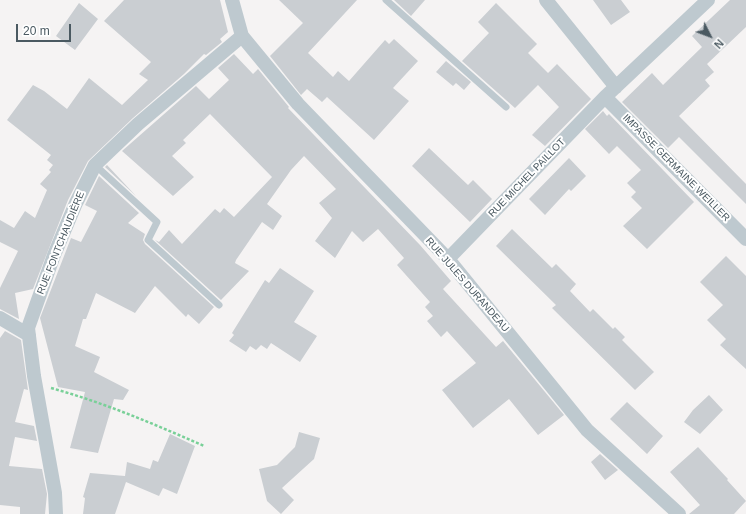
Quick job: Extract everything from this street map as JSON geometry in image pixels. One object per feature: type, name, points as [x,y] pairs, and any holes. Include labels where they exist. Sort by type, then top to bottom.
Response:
[{"type":"street","points":[[232,0],[242,36]]},
{"type":"street","points":[[546,0],[616,87]]},
{"type":"street","name":"RUE MICHEL PAILLOT","points":[[448,259],[616,87],[708,0]]},
{"type":"street","name":"RUE FONTCHAUDIÈRE","points":[[56,514],[55,493],[34,376],[28,328],[54,255],[76,203],[95,165],[138,124],[242,36]]},
{"type":"street","name":"RUE JULES DURANDEAU","points":[[242,36],[298,104],[448,259],[587,430],[679,514]]},
{"type":"street","name":"IMPASSE GERMAINE WEILLER","points":[[606,97],[746,239]]},
{"type":"street","points":[[0,318],[29,335]]},
{"type":"lane","points":[[386,0],[506,107]]},
{"type":"lane","points":[[95,165],[157,222],[148,240],[219,305]]},
{"type":"path","points":[[62,391],[126,412],[204,446]]},
{"type":"building","points":[[124,0],[220,0],[228,32],[220,39],[222,42],[206,55],[204,54],[88,161],[68,200],[33,289],[15,293],[19,319],[0,309],[0,288],[18,251],[0,242],[0,220],[14,228],[25,211],[35,218],[47,190],[40,184],[51,172],[49,170],[53,165],[47,160],[51,155],[7,120],[33,85],[44,91],[67,109],[89,78],[122,105],[148,80],[139,74],[151,62],[104,21]]},
{"type":"building","points":[[279,0],[357,0],[308,53],[333,77],[338,71],[349,81],[385,40],[389,44],[394,39],[418,61],[393,88],[409,101],[374,140],[327,97],[322,102],[307,89],[301,95],[270,56],[303,23]]},
{"type":"building","points":[[394,0],[425,0],[411,16]]},
{"type":"building","points":[[593,0],[621,0],[630,12],[611,25]]},
{"type":"building","points":[[730,0],[746,0],[746,27],[707,64],[714,72],[705,80],[710,86],[679,116],[746,184],[746,204],[679,137],[668,148],[622,102],[652,73],[663,85],[702,47],[692,36]]},
{"type":"building","points":[[79,3],[98,19],[75,50],[56,36]]},
{"type":"building","points":[[496,3],[537,44],[528,53],[548,73],[557,64],[591,99],[545,146],[532,135],[559,107],[538,85],[515,108],[462,61],[489,33],[478,22]]},
{"type":"building","points":[[234,54],[253,74],[258,69],[289,107],[288,108],[420,245],[451,281],[443,289],[496,347],[503,341],[564,415],[538,435],[509,399],[473,428],[442,390],[476,363],[447,331],[441,337],[427,321],[433,316],[425,307],[430,302],[397,265],[404,258],[378,229],[363,242],[352,231],[335,258],[315,241],[332,218],[319,203],[336,189],[304,156],[291,170],[267,204],[282,216],[273,230],[262,222],[235,263],[249,271],[221,300],[155,240],[159,242],[169,230],[182,244],[215,209],[220,213],[224,208],[234,217],[272,177],[210,114],[183,140],[186,143],[172,156],[194,177],[173,196],[122,151],[196,86],[209,99],[229,80],[218,68]]},
{"type":"building","points":[[446,61],[471,82],[464,90],[456,83],[453,86],[436,72]]},
{"type":"building","points":[[603,111],[607,116],[609,114],[694,202],[647,249],[623,226],[642,208],[631,197],[636,192],[627,183],[641,170],[617,146],[609,154],[585,129]]},
{"type":"building","points":[[429,148],[468,185],[473,180],[492,199],[470,222],[412,166]]},
{"type":"building","points":[[569,158],[586,176],[571,191],[569,189],[545,215],[529,199]]},
{"type":"building","points":[[107,165],[136,196],[105,167]]},
{"type":"building","points":[[99,176],[139,213],[128,223],[145,234],[143,240],[145,244],[214,307],[199,324],[188,314],[186,317],[155,286],[135,313],[96,293],[86,319],[83,319],[75,346],[100,357],[94,372],[129,390],[123,400],[114,399],[98,453],[70,448],[85,392],[58,387],[40,318],[71,238],[81,242],[97,211],[85,205]]},
{"type":"building","points":[[512,229],[552,268],[556,264],[576,284],[570,291],[590,312],[593,309],[613,329],[615,327],[625,337],[622,340],[654,372],[635,390],[552,308],[556,305],[496,246]]},
{"type":"building","points":[[726,256],[746,276],[746,369],[720,345],[726,339],[707,320],[723,305],[700,282]]},
{"type":"building","points":[[280,268],[314,291],[294,322],[317,336],[300,362],[271,343],[267,349],[261,345],[256,350],[250,346],[246,352],[229,341],[234,335],[232,333],[265,280],[269,283]]},
{"type":"building","points":[[5,331],[21,340],[28,390],[24,389],[15,422],[34,426],[37,441],[15,437],[9,466],[42,469],[47,494],[45,514],[20,514],[20,507],[0,505],[0,338]]},
{"type":"building","points":[[709,395],[723,410],[700,434],[684,422],[693,410]]},
{"type":"building","points":[[627,402],[663,436],[647,454],[610,419]]},
{"type":"building","points":[[299,432],[320,438],[314,459],[282,488],[294,500],[281,514],[267,501],[259,469],[277,465],[295,447]]},
{"type":"building","points":[[170,434],[195,446],[177,494],[163,488],[159,496],[126,482],[115,514],[83,514],[85,498],[83,497],[90,473],[125,476],[127,462],[150,469],[153,460],[158,462]]},
{"type":"building","points":[[698,447],[746,501],[734,514],[689,514],[700,505],[670,472]]},
{"type":"building","points":[[600,454],[618,470],[605,480],[591,462]]}]
